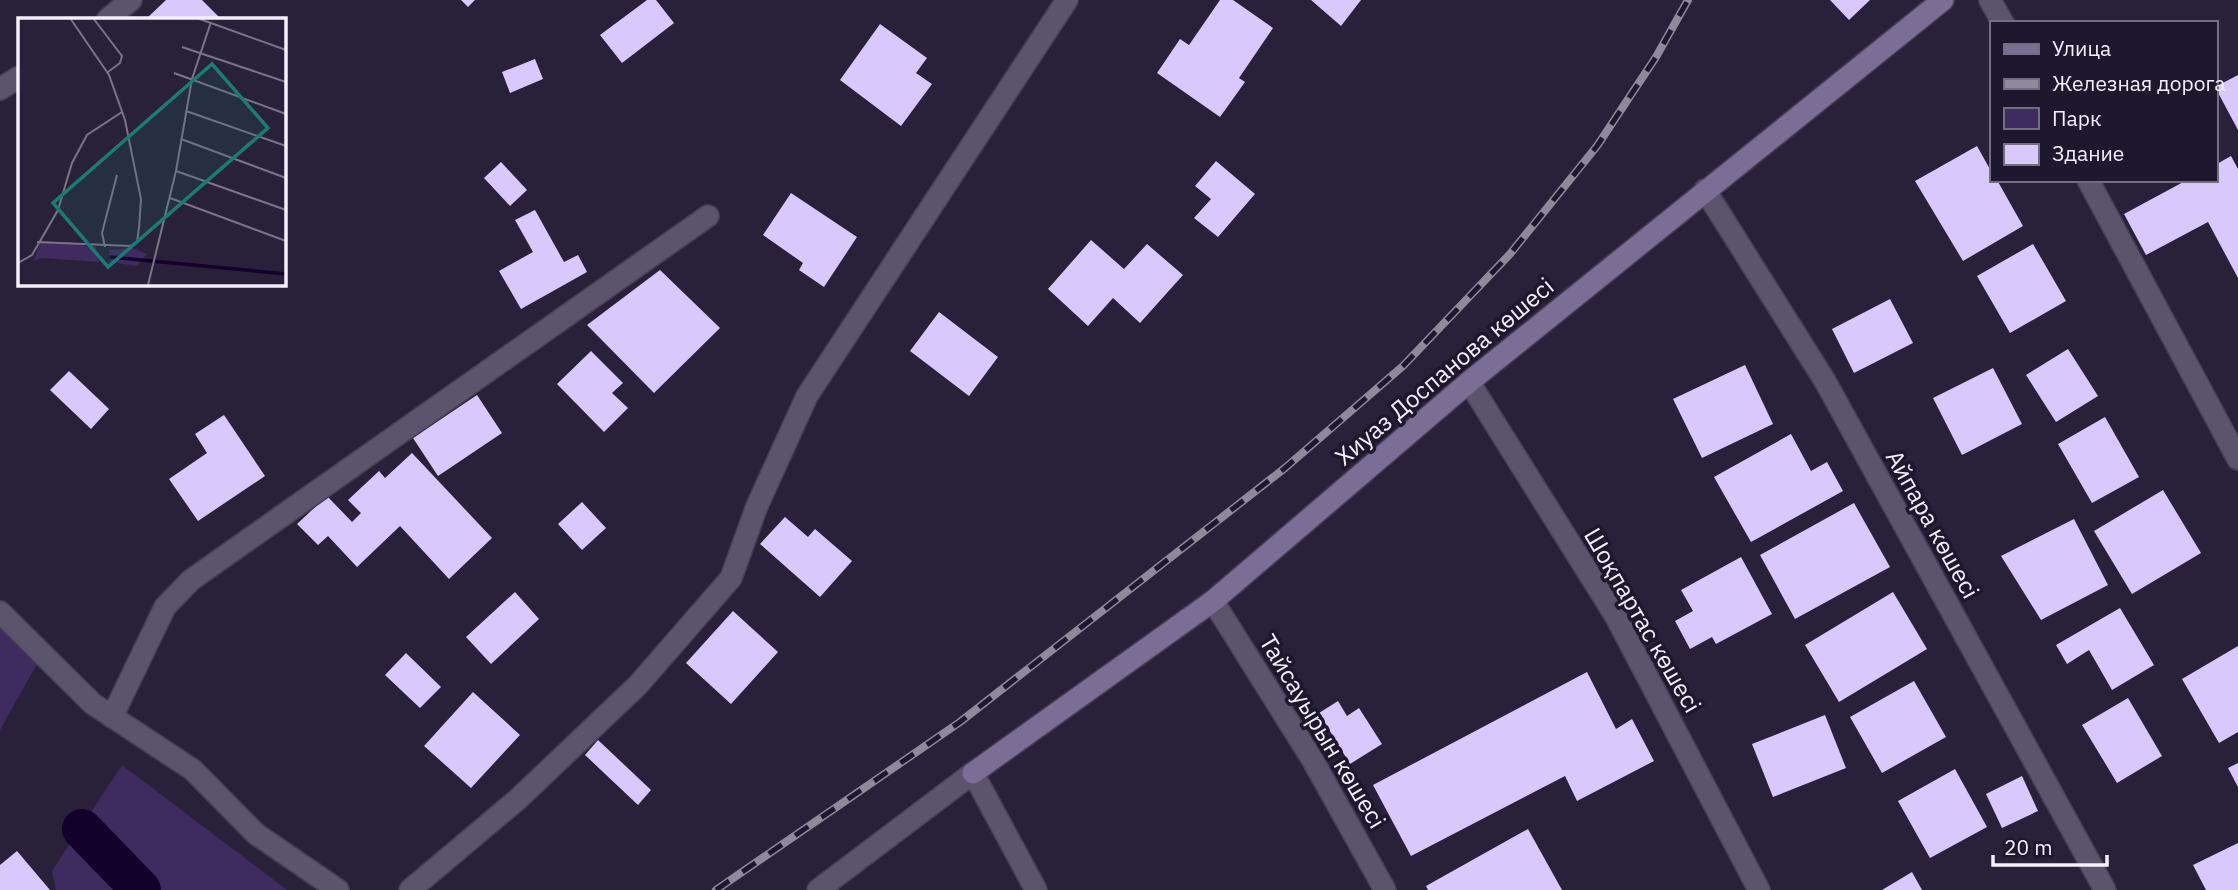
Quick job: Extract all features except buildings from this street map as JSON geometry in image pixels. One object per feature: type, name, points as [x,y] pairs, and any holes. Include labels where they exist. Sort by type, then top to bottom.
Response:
[{"type":"street","points":[[109,18],[131,0]]},
{"type":"street","points":[[410,890],[517,800],[638,684],[731,578],[757,506],[807,396],[1067,0]]},
{"type":"street","name":"Хиуаз Доспанова көшесі","points":[[973,774],[1213,601],[1469,382],[1943,0]]},
{"type":"street","points":[[1990,0],[2002,21]]},
{"type":"street","points":[[0,89],[18,78]]},
{"type":"street","points":[[2089,182],[2238,459]]},
{"type":"street","name":"Айпара көшесі","points":[[1705,190],[1825,381],[2105,890]]},
{"type":"street","points":[[112,717],[165,607],[191,580],[708,216]]},
{"type":"street","name":"Шоқпартас көшесі","points":[[1469,382],[1616,617],[1759,890]]},
{"type":"street","name":"Тайсауырын көшесі","points":[[1213,601],[1312,759],[1385,890]]},
{"type":"street","points":[[0,612],[93,704],[193,770],[256,834],[338,890]]},
{"type":"street","points":[[818,890],[973,774],[1036,890]]},
{"type":"green space","points":[[0,612],[42,655],[0,730]]},
{"type":"green space","points":[[122,765],[287,890],[56,890],[52,871]]},
{"type":"waterway","points":[[82,829],[141,890]]},
{"type":"railway","points":[[716,890],[960,722],[1285,468],[1403,366],[1510,254],[1597,146],[1656,57],[1688,0]]}]
